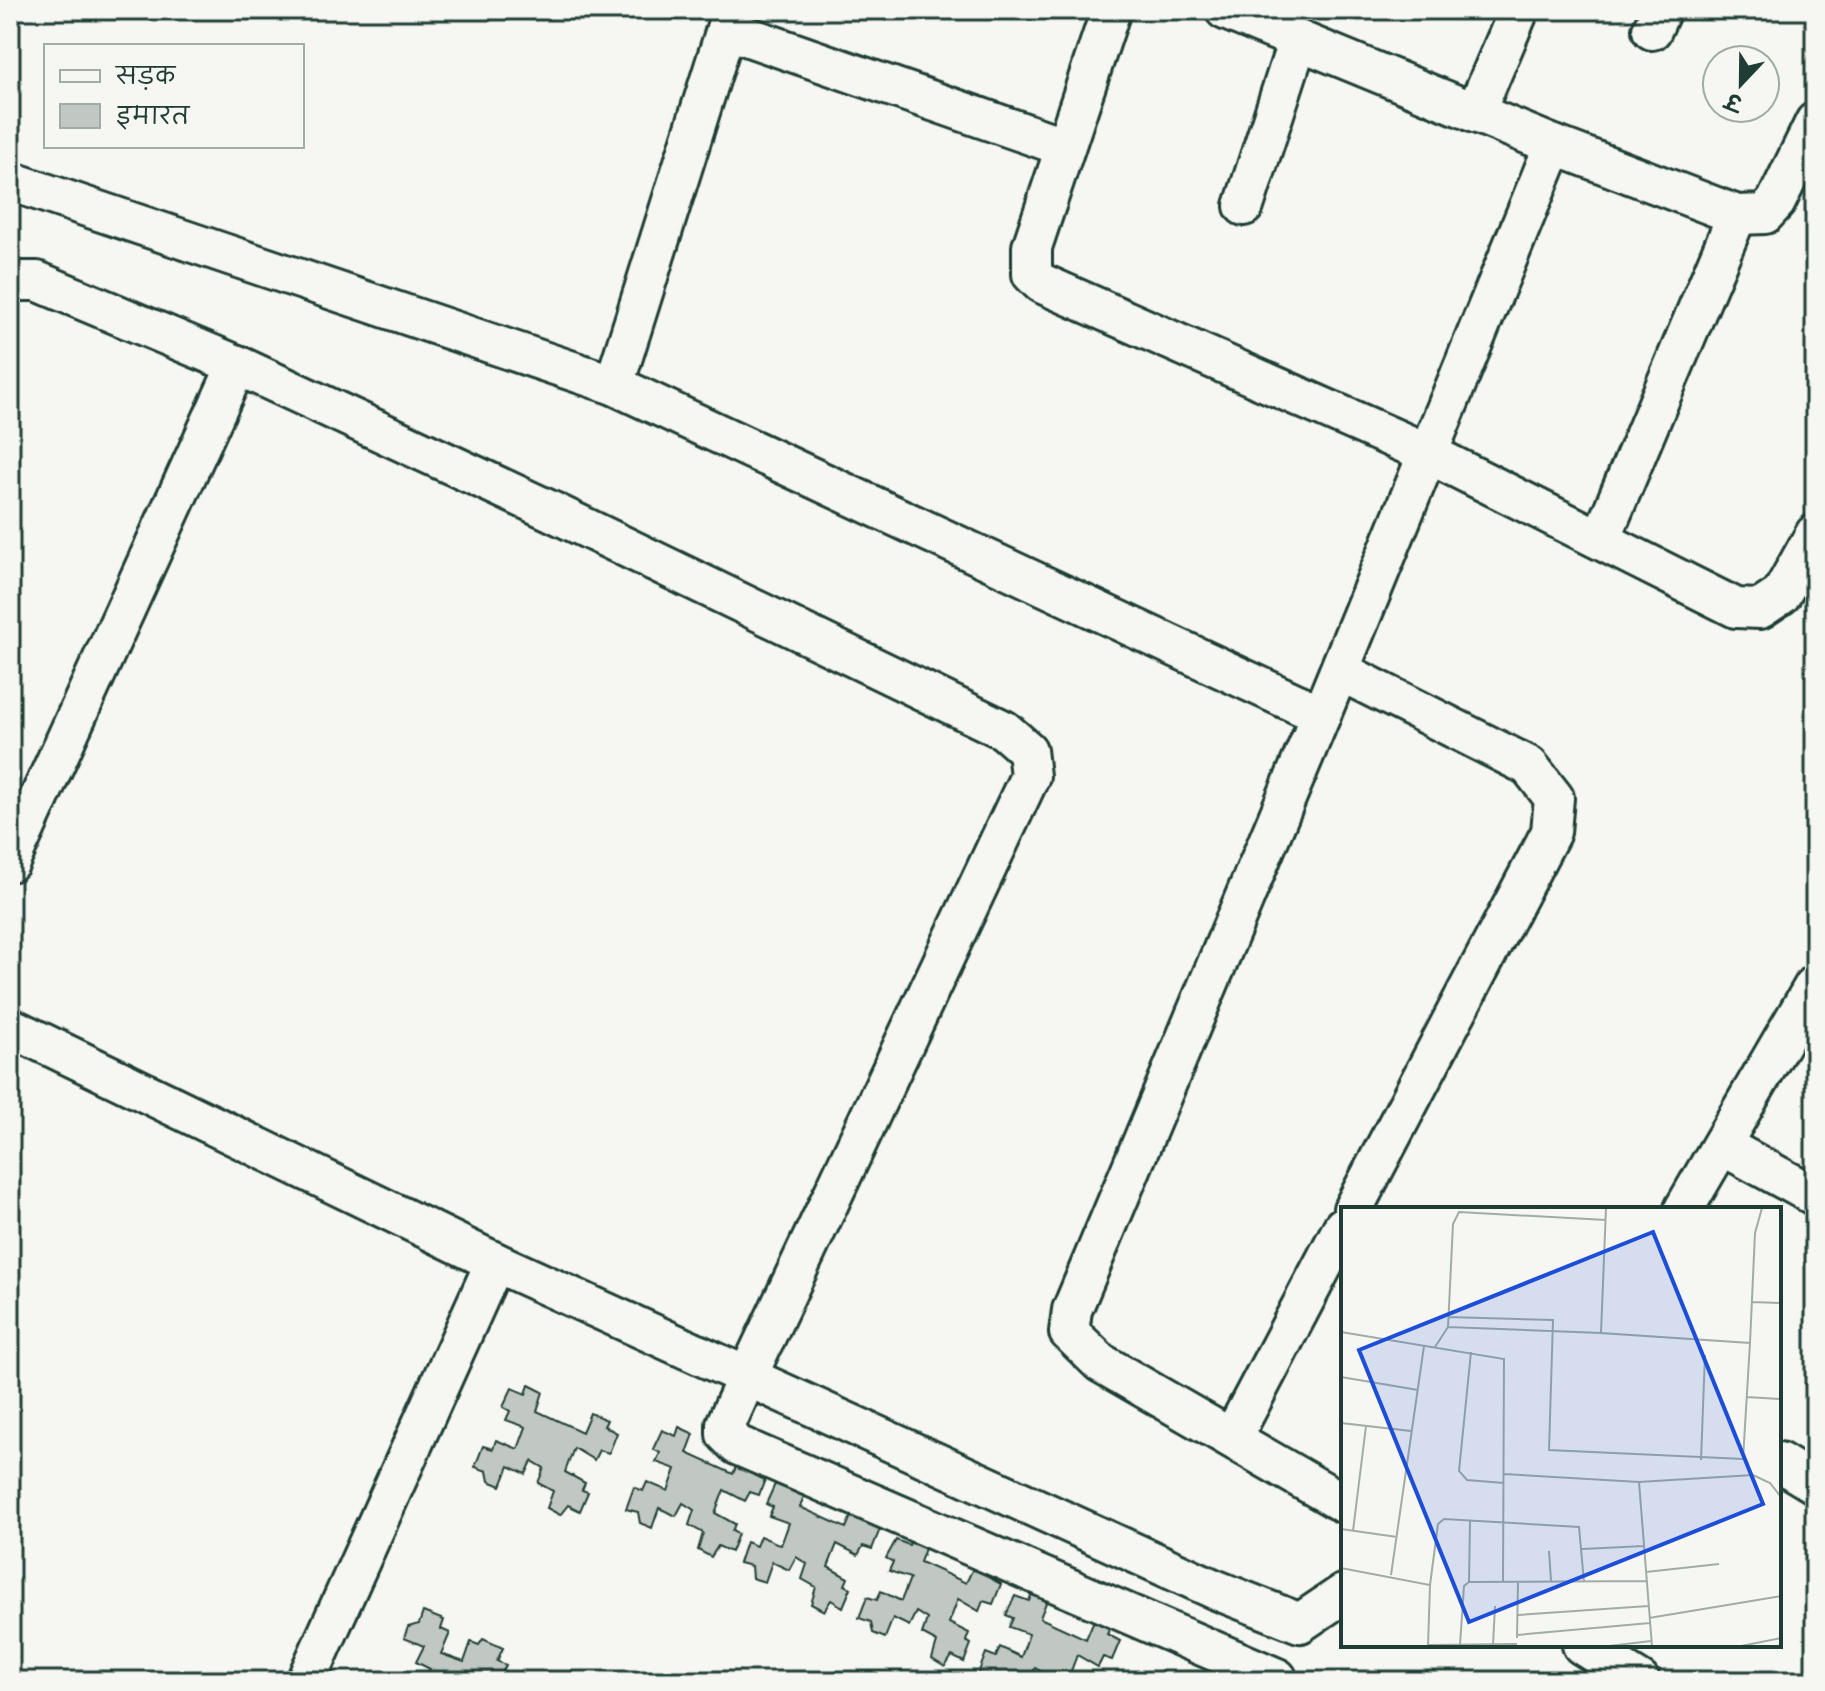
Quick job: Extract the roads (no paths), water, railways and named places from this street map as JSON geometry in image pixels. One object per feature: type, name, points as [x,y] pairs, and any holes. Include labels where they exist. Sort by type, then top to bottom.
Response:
[{"type":"street","points":[[1111,10],[1032,247],[1032,274],[1041,283],[1427,453],[1736,608],[1760,609],[1781,595],[1815,534]]},
{"type":"street","points":[[1225,10],[1554,145],[1737,215],[1765,214],[1776,202],[1815,122]]},
{"type":"street","points":[[1475,113],[1519,10]]},
{"type":"street","points":[[614,385],[729,20],[1065,147]]},
{"type":"street","points":[[1244,206],[1298,40]]},
{"type":"street","points":[[1341,1502],[1101,1363],[1069,1332],[1072,1310],[1340,671],[1554,145]]},
{"type":"street","points":[[10,181],[614,385],[1321,715]]},
{"type":"street","points":[[1601,539],[1737,215]]},
{"type":"street","points":[[10,281],[37,281],[237,365],[551,511],[976,716],[1004,730],[1027,750],[1030,776],[748,1375],[726,1424],[726,1434],[737,1445],[1276,1680],[1300,1623],[1341,1595]]},
{"type":"street","points":[[10,862],[237,365]]},
{"type":"street","points":[[1340,671],[1529,766],[1554,798],[1551,832],[1354,1207]]},
{"type":"street","points":[[1685,1207],[1815,984]]},
{"type":"street","points":[[10,1027],[495,1262],[1214,1589],[1300,1623]]},
{"type":"street","points":[[1723,1146],[1815,1196]]},
{"type":"street","points":[[1232,1438],[1341,1231]]},
{"type":"street","points":[[306,1681],[495,1262]]},
{"type":"street","points":[[1781,1463],[1815,1484]]},
{"type":"street","points":[[1585,1647],[1640,1681]]}]
